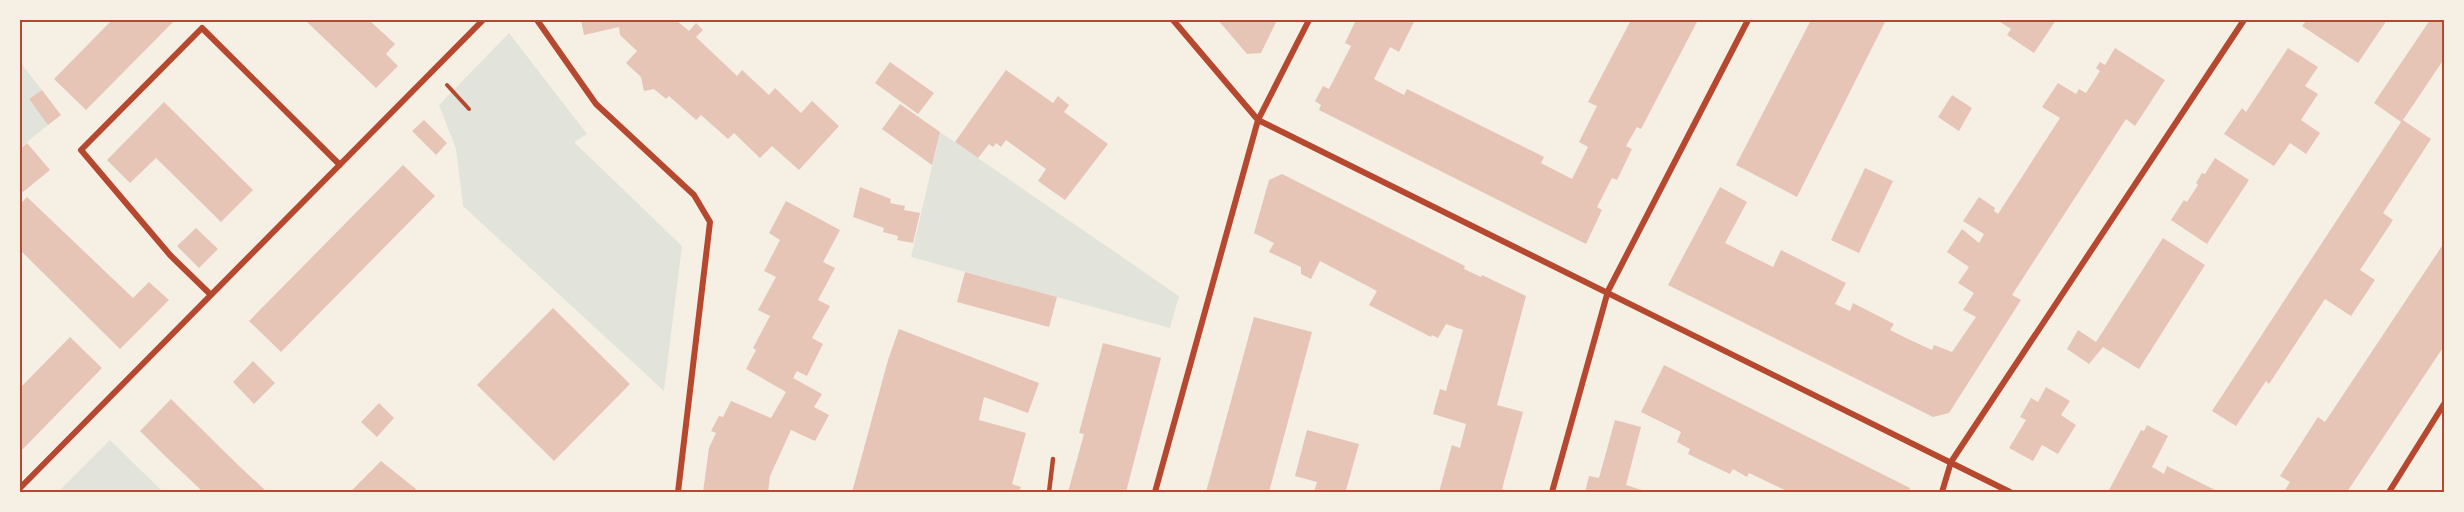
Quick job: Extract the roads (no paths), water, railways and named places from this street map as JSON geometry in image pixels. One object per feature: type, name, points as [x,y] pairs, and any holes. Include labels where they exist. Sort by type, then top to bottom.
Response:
[{"type":"street","points":[[20,488],[483,20]]},
{"type":"street","points":[[537,20],[597,104],[694,195],[710,222],[678,492]]},
{"type":"street","points":[[1173,20],[1258,120],[1608,291],[2010,492]]},
{"type":"street","points":[[1155,492],[1258,120],[1309,20]]},
{"type":"street","points":[[1552,492],[1608,291],[1748,20]]},
{"type":"street","points":[[1942,492],[1951,462],[2244,20]]},
{"type":"street","points":[[211,295],[170,255],[81,150],[202,28],[340,165]]},
{"type":"street","points":[[2389,492],[2445,404]]},
{"type":"lane","points":[[1049,492],[1053,459]]}]
